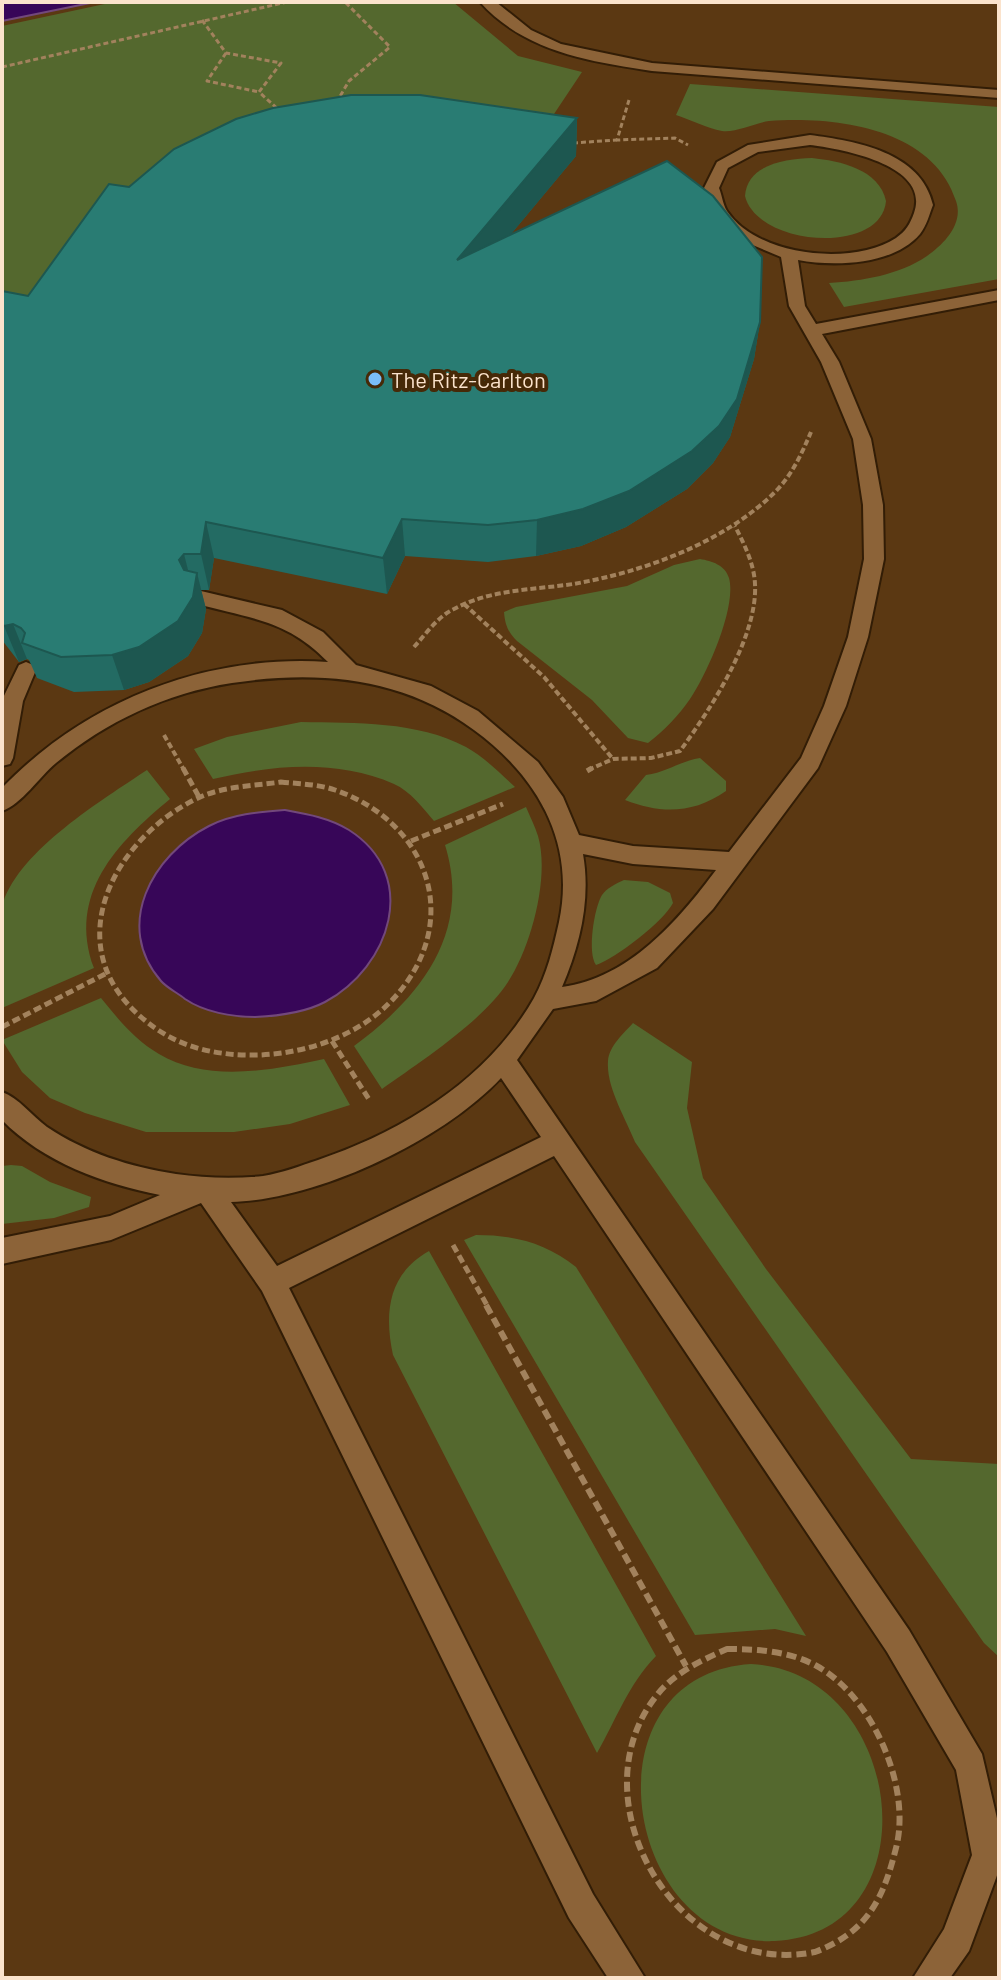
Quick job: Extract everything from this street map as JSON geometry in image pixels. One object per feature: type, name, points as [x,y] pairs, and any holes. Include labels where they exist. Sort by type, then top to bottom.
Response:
[{"type":"lane","points":[[487,2],[526,33],[573,53],[641,65],[999,94]]},
{"type":"lane","points":[[810,140],[837,142],[886,157],[918,184],[924,200],[924,215],[916,230],[900,242],[880,252],[854,258],[789,255],[745,239],[727,225],[715,210],[710,194],[713,179],[723,165],[739,154],[772,143],[810,140]]},
{"type":"lane","points":[[546,1000],[588,994],[649,961],[705,902],[810,762],[835,706],[858,637],[874,559],[873,505],[862,439],[830,362],[797,306],[789,255]]},
{"type":"lane","points":[[809,331],[999,295]]},
{"type":"lane","points":[[201,598],[275,615],[316,637],[348,669]]},
{"type":"lane","points":[[2,802],[69,740],[104,717],[142,699],[222,675],[264,670],[348,669],[423,690],[459,708],[492,730],[547,786],[571,842],[575,885],[572,920],[563,961],[546,1000],[517,1045],[483,1080],[442,1113],[397,1142],[324,1171],[264,1188],[206,1189],[149,1182],[96,1166],[49,1143],[5,1112]]},
{"type":"lane","points":[[2,758],[12,701],[26,670]]},
{"type":"lane","points":[[571,842],[633,855],[737,862]]},
{"type":"lane","points":[[503,1060],[898,1641],[971,1765],[993,1853],[957,1939],[930,1978]]},
{"type":"lane","points":[[272,1282],[559,1141]]},
{"type":"lane","points":[[2,1251],[111,1228],[206,1189]]},
{"type":"lane","points":[[206,1189],[272,1282],[581,1906],[628,1978]]},
{"type":"path","points":[[2,67],[287,2]]},
{"type":"path","points":[[345,2],[390,47],[344,83],[339,98],[345,111]]},
{"type":"path","points":[[202,20],[226,53],[281,63],[259,92]]},
{"type":"path","points":[[226,53],[207,81],[259,92],[289,120]]},
{"type":"path","points":[[617,140],[641,65]]},
{"type":"path","points":[[573,143],[675,138],[723,165]]},
{"type":"path","points":[[385,677],[449,611],[464,604],[496,594],[588,581],[618,573],[689,549],[735,526],[783,482],[806,452],[830,362]]},
{"type":"path","points":[[411,841],[613,759],[651,758],[680,751],[713,702],[748,620],[755,589],[750,556],[735,526]]},
{"type":"path","points":[[464,604],[573,704],[613,759]]},
{"type":"path","points":[[142,699],[199,797]]},
{"type":"path","points":[[281,782],[332,789],[377,809],[411,841],[430,881],[431,927],[414,972],[380,1012],[332,1041],[277,1055],[221,1055],[209,1052],[171,1040],[131,1011],[107,973],[98,927],[109,882],[137,841],[199,797],[228,789],[281,782]]},
{"type":"path","points":[[2,1027],[107,973]]},
{"type":"path","points":[[332,1041],[397,1142]]},
{"type":"path","points":[[430,1205],[686,1666]]},
{"type":"path","points":[[718,1948],[679,1920],[648,1879],[630,1831],[625,1782],[634,1735],[655,1695],[686,1666],[727,1649],[772,1649],[817,1665],[855,1698],[869,1720],[883,1743],[899,1794],[898,1849],[880,1898],[848,1938],[808,1957],[764,1962],[729,1952]]},
{"type":"shaded area","points":[[2,2],[95,2],[2,21]]},
{"type":"shaded area","points":[[95,2],[999,2],[999,1978],[2,1978],[2,21]]},
{"type":"shaded area","points":[[285,810],[334,822],[371,849],[385,871],[390,895],[388,920],[380,944],[366,967],[348,986],[325,1002],[308,1009],[255,1017],[228,1015],[201,1007],[163,984],[147,960],[140,938],[140,915],[146,894],[156,873],[171,855],[209,826],[236,816]]},
{"type":"green space","points":[[114,2],[453,2],[518,56],[582,72],[532,147],[2,327],[2,26]]},
{"type":"green space","points":[[690,84],[999,107],[999,279],[844,307],[829,283],[867,279],[905,268],[927,256],[951,233],[958,209],[944,176],[926,157],[904,142],[851,125],[795,120],[769,121],[727,131],[705,126],[676,115]]},
{"type":"green space","points":[[812,158],[846,164],[875,181],[886,201],[879,219],[864,230],[842,237],[818,238],[771,226],[754,213],[745,196],[747,185],[760,170],[780,162]]},
{"type":"green space","points":[[700,559],[721,567],[729,578],[729,606],[725,622],[712,657],[690,699],[648,743],[628,738],[592,700],[517,641],[506,625],[504,612],[516,607],[627,586],[674,565]]},
{"type":"green space","points":[[301,722],[386,725],[427,732],[473,751],[515,787],[434,821],[405,791],[372,776],[304,767],[258,770],[213,779],[194,749],[227,737]]},
{"type":"green space","points":[[700,758],[726,781],[726,791],[714,799],[677,809],[651,808],[625,800],[646,775]]},
{"type":"green space","points":[[147,770],[170,799],[116,852],[92,894],[87,917],[87,941],[94,968],[2,1008],[2,912],[12,883],[26,864],[64,828]]},
{"type":"green space","points":[[526,807],[538,836],[542,871],[531,931],[516,967],[497,997],[467,1026],[382,1089],[354,1046],[400,1006],[435,960],[446,934],[452,906],[452,877],[445,845]]},
{"type":"green space","points":[[624,880],[648,882],[670,893],[673,903],[638,938],[596,965],[592,941],[599,901],[606,890]]},
{"type":"green space","points":[[101,998],[127,1029],[150,1048],[178,1063],[198,1069],[240,1072],[324,1059],[350,1105],[290,1124],[234,1132],[146,1132],[85,1113],[50,1098],[22,1072],[2,1040]]},
{"type":"green space","points":[[633,1023],[692,1062],[687,1108],[703,1178],[766,1269],[911,1459],[999,1464],[999,1657],[984,1643],[635,1142],[613,1092],[608,1071],[609,1055],[614,1045]]},
{"type":"green space","points":[[2,1166],[22,1166],[50,1182],[91,1197],[89,1207],[54,1218],[2,1224]]},
{"type":"green space","points":[[476,1235],[529,1242],[553,1252],[576,1267],[806,1636],[775,1629],[695,1635],[464,1240]]},
{"type":"green space","points":[[429,1251],[656,1656],[630,1690],[597,1753],[393,1355],[389,1324],[392,1296],[405,1271]]},
{"type":"green space","points":[[751,1664],[803,1678],[843,1709],[869,1753],[882,1802],[879,1852],[861,1896],[827,1927],[775,1941],[724,1932],[684,1902],[656,1859],[642,1809],[644,1758],[661,1713],[697,1679]]},
{"type":"building","name":"The Ritz-Carlton","points":[[351,95],[420,95],[577,118],[457,260],[667,161],[713,196],[762,257],[760,322],[737,399],[719,426],[692,451],[629,491],[583,509],[537,520],[488,525],[402,519],[383,558],[206,522],[201,554],[184,554],[179,560],[184,570],[197,573],[193,597],[178,621],[139,647],[112,655],[61,657],[22,643],[25,633],[21,628],[2,623],[2,291],[28,296],[109,184],[129,187],[174,149],[236,119],[273,108]]},
{"type":"place","name":"The Ritz-Carlton","points":[[375,379]]}]
